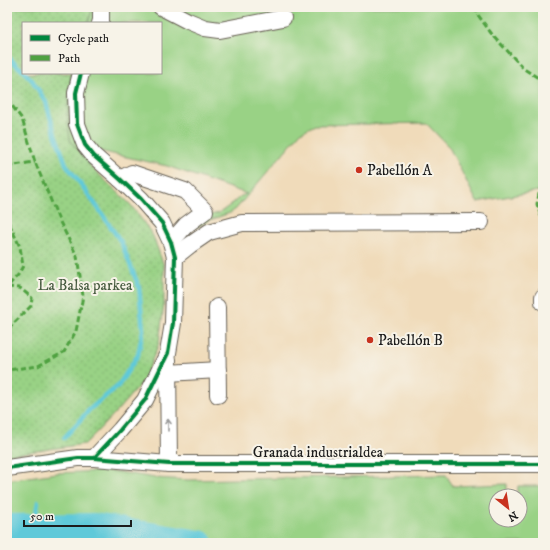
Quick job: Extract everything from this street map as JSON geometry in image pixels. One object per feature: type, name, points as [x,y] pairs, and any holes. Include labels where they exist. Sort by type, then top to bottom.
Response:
[{"type":"street","points":[[100,22],[101,7]]},
{"type":"street","points":[[161,7],[205,28],[220,30],[283,18]]},
{"type":"street","points":[[81,74],[76,93],[77,124],[85,145],[94,156],[141,198],[162,223],[173,249],[173,323],[168,353],[169,464]]},
{"type":"street","points":[[120,179],[132,173],[185,191],[205,211],[186,225],[173,249]]},
{"type":"street","points":[[173,249],[190,245],[209,232],[242,223],[481,222]]},
{"type":"street","points":[[543,297],[543,302]]},
{"type":"street","points":[[217,307],[218,395]]},
{"type":"street","points":[[94,458],[145,400],[168,353]]},
{"type":"street","points":[[168,373],[218,370]]},
{"type":"street","name":"Granada industrialdea","points":[[7,468],[78,458],[169,464],[543,464]]},
{"type":"green space","name":"La Balsa parkea","points":[[7,7],[93,7],[88,22],[22,22],[22,74],[71,74],[67,115],[70,140],[90,166],[130,204],[142,220],[153,236],[164,266],[164,304],[159,343],[144,380],[85,444],[7,455]]},
{"type":"green space","points":[[93,7],[543,7],[543,190],[477,202],[449,147],[426,123],[315,125],[301,132],[236,209],[230,213],[210,220],[192,230],[206,216],[219,213],[241,196],[247,194],[167,166],[95,150],[90,166],[70,140],[67,115],[71,74],[162,74],[162,22],[88,22]]},
{"type":"green space","points":[[103,471],[155,478],[188,480],[446,475],[453,486],[507,484],[507,488],[488,488],[488,528],[528,528],[528,488],[518,488],[518,486],[543,486],[543,543],[7,543],[7,480],[57,473]]},
{"type":"waterway","points":[[7,56],[22,70]]},
{"type":"waterway","points":[[26,74],[32,80],[46,102],[55,134],[66,164],[121,242],[139,287],[143,330],[138,355],[118,386],[90,409],[64,438]]},
{"type":"waterway","points":[[32,527],[38,502]]},
{"type":"waterway","points":[[7,527],[94,526],[200,543]]},
{"type":"marked path","points":[[474,7],[491,33],[524,69],[543,81]]},
{"type":"marked path","points":[[7,99],[22,119],[35,162],[59,220],[77,256],[83,296],[76,331],[64,352],[38,366],[7,370]]},
{"type":"marked path","points":[[7,166],[35,162]]},
{"type":"marked path","points":[[543,185],[540,189],[537,204],[543,224]]},
{"type":"marked path","points":[[7,215],[8,221],[20,247],[23,266],[18,275],[7,287]]},
{"type":"marked path","points":[[7,287],[20,288],[32,298],[31,306],[7,330]]},
{"type":"cycle path","points":[[81,74],[76,93],[77,124],[85,145],[94,156],[141,199],[162,223],[171,242],[175,257],[173,323],[168,353],[145,400],[94,458]]},
{"type":"cycle path","points":[[7,468],[78,458],[169,464],[543,464]]},
{"type":"place","name":"Pabellón A","points":[[359,170]]},
{"type":"place","name":"Pabellón B","points":[[370,340]]}]
